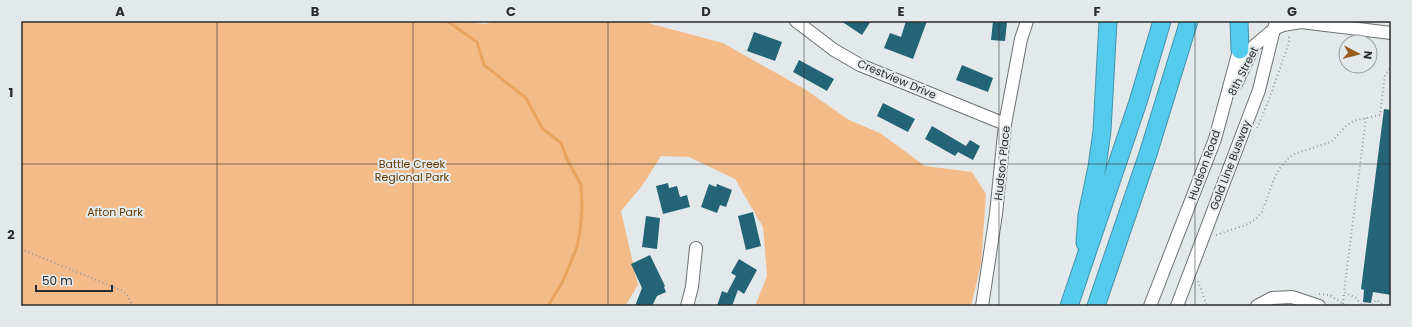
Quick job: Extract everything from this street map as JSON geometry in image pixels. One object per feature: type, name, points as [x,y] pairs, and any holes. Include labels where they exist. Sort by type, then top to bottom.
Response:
[{"type":"highway","points":[[1083,267],[1087,215],[1097,167],[1102,131],[1108,21]]},
{"type":"highway","points":[[1069,306],[1138,102],[1162,21]]},
{"type":"highway","points":[[1096,306],[1148,154],[1189,21]]},
{"type":"highway","points":[[1239,21],[1240,50]]},
{"type":"highway","points":[[1108,306],[1148,154]]},
{"type":"street","name":"Crestview Drive","points":[[796,21],[834,50],[860,65],[1006,124]]},
{"type":"street","name":"Hudson Place","points":[[982,306],[996,214],[1006,124],[1018,53],[1027,21]]},
{"type":"street","name":"Hudson Road","points":[[1150,306],[1206,162],[1221,118],[1247,21]]},
{"type":"street","name":"8th Street","points":[[1221,118],[1254,46],[1275,25],[1301,22],[1391,33]]},
{"type":"street","name":"Gold Line Busway","points":[[1177,306],[1258,90],[1275,25]]},
{"type":"street","points":[[1360,29],[1391,37]]},
{"type":"street","points":[[687,306],[692,287],[696,248]]},
{"type":"street","points":[[1257,306],[1272,298],[1292,297],[1319,306]]},
{"type":"path","points":[[1211,237],[1220,232],[1248,224],[1256,219],[1262,212],[1280,168],[1294,154],[1331,142],[1346,126],[1353,121],[1380,115],[1385,75],[1391,67]]},
{"type":"path","points":[[1343,304],[1366,118]]},
{"type":"path","points":[[21,248],[123,291],[128,295],[133,306]]},
{"type":"path","points":[[1196,278],[1207,306]]},
{"type":"path","points":[[1344,292],[1356,298],[1361,304],[1372,305],[1376,300],[1385,306]]},
{"type":"green space","points":[[21,21],[456,21],[485,24],[500,21],[633,21],[648,23],[723,43],[806,90],[849,120],[880,133],[925,166],[972,172],[986,194],[981,264],[971,306],[755,306],[767,276],[763,227],[735,179],[689,157],[661,156],[642,186],[621,211],[638,285],[625,306],[21,306]]},
{"type":"building","points":[[841,21],[871,21],[862,35]]},
{"type":"building","points":[[906,21],[927,21],[913,59],[884,48],[890,33],[901,37]]},
{"type":"building","points":[[993,21],[1007,22],[1005,41],[991,40]]},
{"type":"building","points":[[754,32],[782,42],[775,61],[747,51]]},
{"type":"building","points":[[799,60],[834,79],[827,91],[793,72]]},
{"type":"building","points":[[962,65],[993,78],[988,92],[956,80]]},
{"type":"building","points":[[883,103],[915,119],[908,132],[877,116]]},
{"type":"building","points":[[1384,109],[1391,110],[1391,295],[1373,292],[1371,303],[1363,302],[1364,290],[1361,289]]},
{"type":"building","points":[[932,126],[966,146],[970,140],[980,146],[973,160],[958,152],[955,156],[925,139]]},
{"type":"building","points":[[668,183],[669,188],[677,186],[680,197],[687,195],[690,207],[663,214],[656,186]]},
{"type":"building","points":[[709,184],[716,187],[717,184],[732,190],[726,207],[720,205],[717,213],[701,207]]},
{"type":"building","points":[[753,212],[761,246],[746,250],[738,216]]},
{"type":"building","points":[[646,216],[660,218],[657,249],[642,247]]},
{"type":"building","points":[[650,255],[665,286],[666,292],[657,296],[652,306],[635,306],[642,288],[631,264]]},
{"type":"building","points":[[739,259],[757,270],[744,294],[738,290],[732,306],[717,306],[722,291],[727,293],[736,276],[731,273]]},
{"type":"waterway","points":[[447,21],[477,42],[484,65],[526,98],[542,128],[561,143],[567,159],[581,185],[582,209],[577,247],[563,281],[548,306]]},
{"type":"park label","name":"Battle Creek Regional Park","points":[[412,170]]},
{"type":"park label","name":"Afton Park","points":[[115,212]]}]
